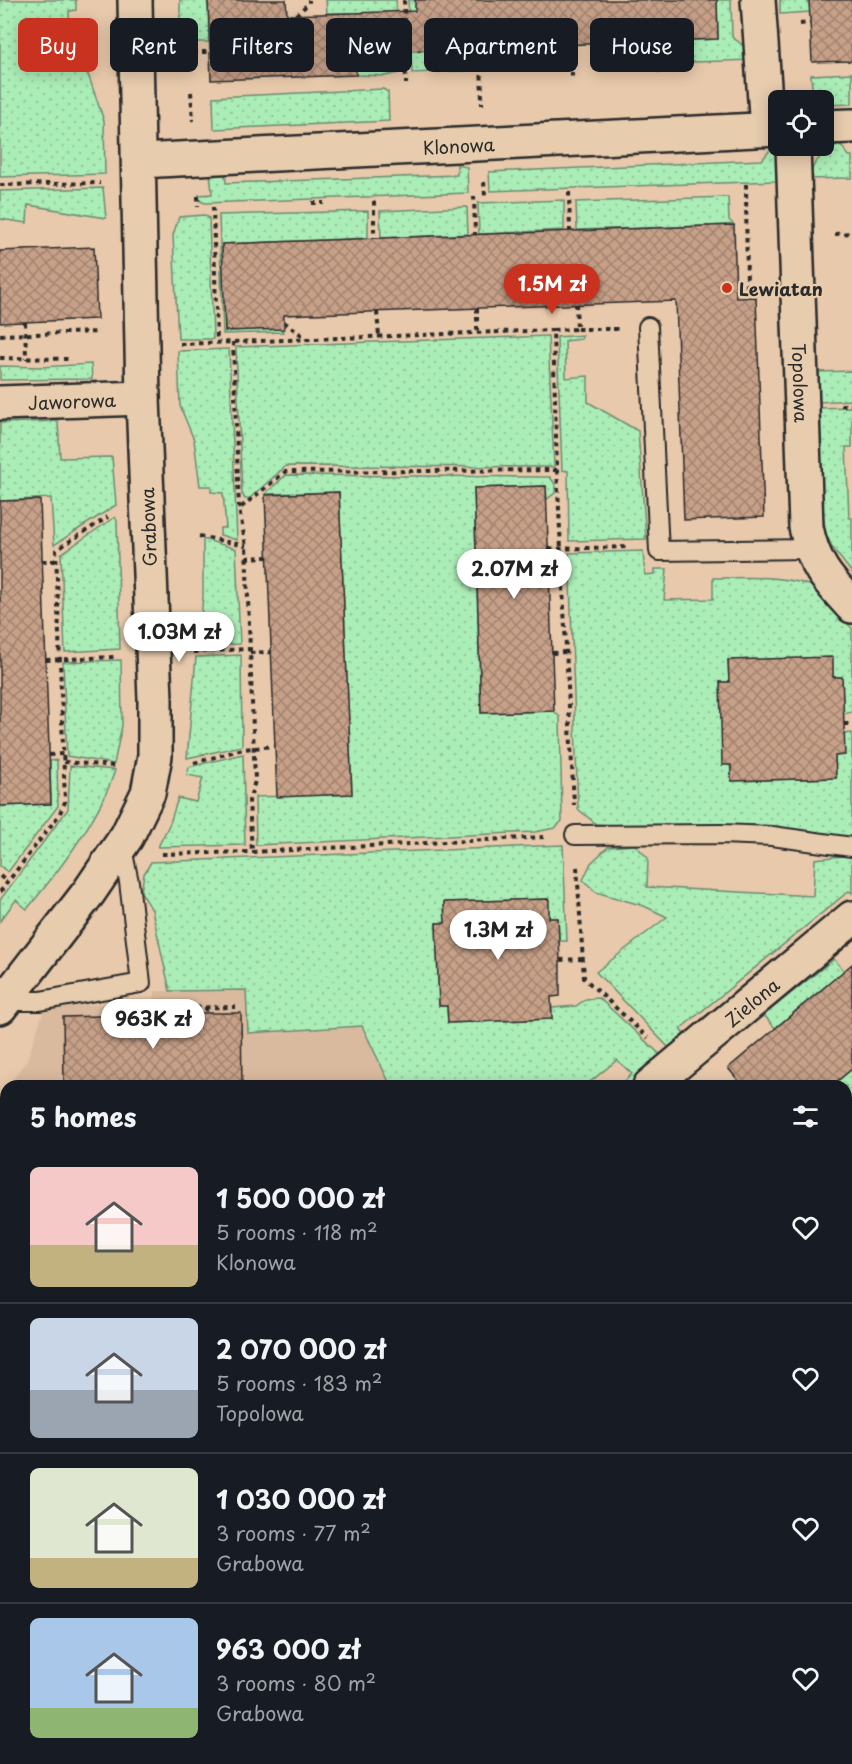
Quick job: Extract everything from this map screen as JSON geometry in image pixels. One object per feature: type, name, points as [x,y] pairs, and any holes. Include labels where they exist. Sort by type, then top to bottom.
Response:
[{"type":"street","name":"Grabowa","points":[[2,1004],[88,892],[127,836],[148,794],[155,756],[155,699],[143,398],[135,0]]},
{"type":"street","name":"Topolowa","points":[[758,0],[772,90]]},
{"type":"street","points":[[834,127],[852,126]]},
{"type":"street","name":"Klonowa","points":[[139,161],[768,134]]},
{"type":"street","name":"Topolowa","points":[[781,156],[806,527],[810,549],[817,565],[852,606]]},
{"type":"street","name":"Jaworowa","points":[[0,403],[143,398]]},
{"type":"street","name":"Zielona","points":[[657,1080],[852,918]]},
{"type":"lane","points":[[648,327],[658,551],[810,549]]},
{"type":"lane","points":[[575,836],[722,834],[762,836],[852,847]]},
{"type":"lane","points":[[2,1004],[40,1001],[141,984],[129,882],[121,844]]},
{"type":"path","points":[[296,15],[309,3],[309,0]]},
{"type":"path","points":[[404,0],[406,84]]},
{"type":"path","points":[[198,52],[210,52]]},
{"type":"path","points":[[481,72],[482,109]]},
{"type":"path","points":[[572,72],[572,77]]},
{"type":"path","points":[[191,92],[194,126]]},
{"type":"path","points":[[0,185],[102,183]]},
{"type":"path","points":[[746,184],[747,292],[766,292]]},
{"type":"path","points":[[569,192],[570,231]]},
{"type":"path","points":[[474,196],[475,234]]},
{"type":"path","points":[[374,201],[374,238]]},
{"type":"path","points":[[312,203],[324,203]]},
{"type":"path","points":[[213,207],[217,342]]},
{"type":"path","points":[[576,304],[577,329]]},
{"type":"path","points":[[477,308],[477,333]]},
{"type":"path","points":[[377,312],[379,336]]},
{"type":"path","points":[[25,322],[26,358]]},
{"type":"path","points":[[284,322],[307,339]]},
{"type":"path","points":[[190,344],[605,329]]},
{"type":"path","points":[[553,330],[557,470],[584,978],[677,1064]]},
{"type":"path","points":[[0,335],[99,332]]},
{"type":"path","points":[[233,341],[238,509],[246,546],[254,747],[255,781],[249,801],[252,852]]},
{"type":"path","points":[[0,358],[73,358]]},
{"type":"path","points":[[238,509],[285,472],[557,470]]},
{"type":"path","points":[[0,892],[59,815],[65,802],[56,550],[113,514]]},
{"type":"path","points":[[199,537],[246,546]]},
{"type":"path","points":[[549,549],[624,547]]},
{"type":"path","points":[[246,558],[267,557]]},
{"type":"path","points":[[42,561],[56,561]]},
{"type":"path","points":[[192,652],[271,652]]},
{"type":"path","points":[[552,653],[566,652]]},
{"type":"path","points":[[46,660],[118,657]]},
{"type":"path","points":[[844,724],[852,724]]},
{"type":"path","points":[[191,764],[254,747],[275,746]]},
{"type":"path","points":[[49,755],[63,754]]},
{"type":"path","points":[[64,762],[97,764]]},
{"type":"path","points":[[161,854],[252,852],[575,836]]},
{"type":"path","points":[[0,876],[7,882]]},
{"type":"path","points":[[560,960],[582,959]]},
{"type":"path","points":[[206,1007],[206,1013]]},
{"type":"shaded area","points":[[246,990],[248,1033],[362,1025],[388,1080],[12,1080],[27,1060],[45,1006],[154,1003],[155,991]]},
{"type":"green space","points":[[0,0],[76,0],[76,10],[69,11],[69,18],[18,18],[18,72],[87,72],[104,121],[105,174],[0,177]]},
{"type":"green space","points":[[180,0],[208,0],[209,42],[198,42],[198,18],[180,18]]},
{"type":"green space","points":[[326,0],[396,0],[397,18],[353,18],[353,13],[327,13]]},
{"type":"green space","points":[[408,0],[415,0],[417,50],[424,50],[424,72],[434,72],[412,73],[412,18],[409,18]]},
{"type":"green space","points":[[717,0],[731,0],[732,37],[751,51],[752,60],[694,62],[694,40],[718,39]]},
{"type":"green space","points":[[780,0],[809,0],[810,12],[780,14]]},
{"type":"green space","points":[[356,72],[399,72],[385,76],[356,75]]},
{"type":"green space","points":[[852,73],[852,104],[834,105],[834,90],[812,90],[811,75]]},
{"type":"green space","points":[[383,89],[388,92],[389,121],[214,129],[213,97]]},
{"type":"green space","points":[[840,144],[849,156],[852,156],[852,178],[809,179],[820,157],[834,156],[834,147]]},
{"type":"green space","points":[[768,153],[768,156],[786,157],[784,176],[776,181],[490,191],[489,172],[762,160]]},
{"type":"green space","points":[[457,165],[467,167],[468,193],[205,203],[200,201],[199,195],[212,194],[210,172],[225,171],[226,183],[457,175]]},
{"type":"green space","points":[[103,188],[106,218],[28,205],[27,223],[0,219],[0,191]]},
{"type":"green space","points":[[728,197],[729,220],[734,225],[577,230],[576,202]]},
{"type":"green space","points":[[564,200],[564,230],[479,234],[478,203]]},
{"type":"green space","points":[[467,207],[468,234],[381,238],[380,211]]},
{"type":"green space","points":[[368,211],[368,238],[222,244],[225,331],[281,329],[283,332],[223,334],[219,215]]},
{"type":"green space","points":[[204,215],[209,218],[213,339],[178,339],[173,235],[179,217]]},
{"type":"green space","points":[[583,335],[581,339],[565,341],[566,378],[588,376],[588,402],[638,431],[646,539],[569,541],[568,471],[562,470],[557,337]]},
{"type":"green space","points":[[548,336],[554,467],[286,466],[250,498],[245,499],[242,494],[236,347]]},
{"type":"green space","points":[[229,349],[237,540],[220,535],[220,528],[226,528],[223,493],[211,492],[211,486],[200,486],[194,440],[180,406],[178,351]]},
{"type":"green space","points":[[91,364],[92,379],[0,380],[0,366],[41,367]]},
{"type":"green space","points":[[852,371],[852,400],[818,402],[817,372]]},
{"type":"green space","points":[[852,407],[852,447],[846,447],[849,518],[852,518],[852,573],[832,547],[824,529],[817,408]]},
{"type":"green space","points":[[58,421],[60,458],[112,457],[116,505],[54,545],[51,498],[0,501],[0,423]]},
{"type":"green space","points":[[286,475],[550,477],[555,484],[555,493],[547,499],[546,486],[474,488],[481,713],[554,711],[560,717],[562,821],[555,828],[535,832],[256,845],[255,797],[352,794],[339,492],[265,494]]},
{"type":"green space","points":[[115,517],[117,521],[120,649],[65,652],[61,554]]},
{"type":"green space","points":[[203,539],[236,549],[240,644],[198,645],[203,597]]},
{"type":"green space","points":[[643,551],[645,575],[655,574],[655,569],[667,569],[664,600],[713,599],[713,578],[780,579],[819,589],[823,600],[852,628],[852,712],[843,714],[842,677],[833,677],[832,658],[728,660],[729,682],[720,682],[732,781],[836,778],[835,756],[844,734],[852,733],[852,837],[752,825],[596,824],[578,809],[569,553]]},
{"type":"green space","points":[[241,655],[242,746],[187,758],[196,657]]},
{"type":"green space","points":[[121,660],[122,725],[114,764],[67,756],[63,662]]},
{"type":"green space","points":[[243,754],[245,845],[158,847],[170,823],[178,798],[196,802],[203,778],[187,775],[189,767]]},
{"type":"green space","points":[[57,760],[58,806],[8,872],[0,866],[0,806],[51,804],[50,761]]},
{"type":"green space","points":[[70,766],[115,770],[100,806],[52,878],[27,909],[16,900],[0,921],[0,900],[68,809]]},
{"type":"green space","points":[[563,845],[567,941],[559,941],[558,918],[549,918],[548,899],[444,902],[445,923],[436,923],[439,1006],[447,1006],[448,1023],[552,1019],[552,1008],[576,1006],[586,999],[599,998],[666,1060],[639,1080],[626,1080],[632,1074],[617,1060],[592,1080],[388,1080],[362,1026],[248,1033],[246,990],[170,991],[152,910],[141,892],[144,874],[151,862]]},
{"type":"green space","points":[[635,845],[648,858],[647,887],[813,896],[815,859],[852,855],[852,893],[849,891],[680,1029],[690,1042],[672,1051],[596,972],[667,917],[644,906],[596,892],[583,880],[591,863],[608,847]]},
{"type":"green space","points":[[834,959],[844,971],[775,1028],[764,1015]]},
{"type":"green space","points":[[852,1069],[852,1080],[839,1080]]},
{"type":"building","points":[[208,0],[286,0],[287,15],[415,11],[415,0],[717,0],[718,39],[694,40],[694,18],[590,18],[590,44],[578,44],[578,18],[424,18],[424,50],[412,51],[412,18],[326,18],[326,72],[356,72],[356,75],[211,80],[211,72],[314,72],[314,18],[210,18],[210,53]]},
{"type":"building","points":[[809,0],[852,0],[852,61],[812,62]]},
{"type":"building","points":[[734,225],[736,298],[756,297],[764,517],[684,520],[676,301],[284,315],[284,329],[225,331],[222,244]]},
{"type":"building","points":[[94,247],[97,319],[0,323],[0,251]]},
{"type":"building","points":[[546,486],[554,711],[481,713],[474,488]]},
{"type":"building","points":[[339,492],[352,794],[277,797],[265,495]]},
{"type":"building","points":[[40,500],[51,804],[0,806],[0,501]]},
{"type":"building","points":[[833,657],[833,677],[842,677],[845,755],[835,756],[836,778],[731,781],[731,765],[722,765],[720,682],[729,682],[728,660]]},
{"type":"building","points":[[549,899],[549,918],[558,918],[560,960],[560,996],[551,997],[552,1019],[448,1023],[447,1006],[439,1006],[436,923],[445,923],[444,902]]},
{"type":"building","points":[[852,964],[852,1069],[838,1080],[738,1080],[728,1068]]},
{"type":"building","points":[[241,1013],[242,1080],[64,1080],[63,1017]]},
{"type":"place","name":"Lewiatan","points":[[727,288]]}]
